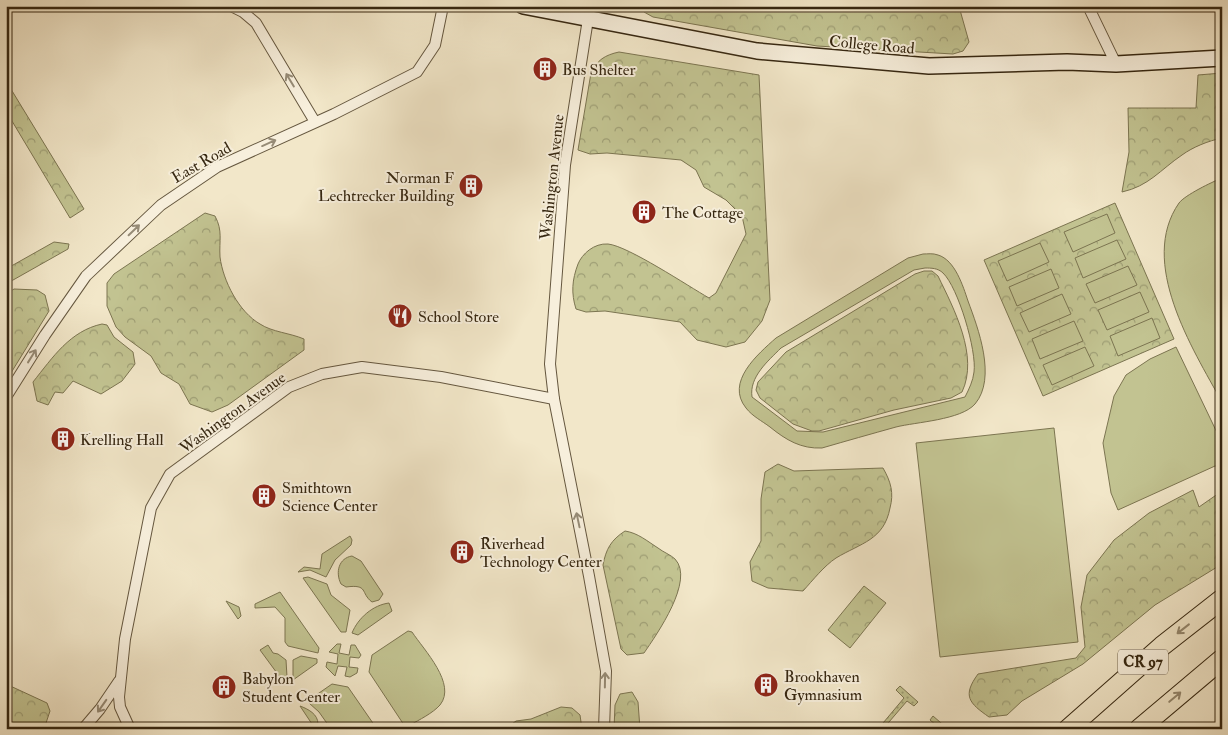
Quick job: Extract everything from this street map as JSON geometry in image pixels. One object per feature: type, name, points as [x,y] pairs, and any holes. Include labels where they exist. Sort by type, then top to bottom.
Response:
[{"type":"highway","name":"CR 97","points":[[1068,729],[1162,646],[1222,599]]},
{"type":"highway","name":"CR 97","points":[[1139,729],[1222,659]]},
{"type":"street","points":[[231,6],[244,12],[256,24],[315,122]]},
{"type":"street","name":"East Road","points":[[6,397],[45,335],[86,276],[161,205],[217,167],[417,72],[435,45],[444,6]]},
{"type":"street","name":"College Road","points":[[523,6],[757,51],[920,66],[1067,62],[1116,64],[1222,58]]},
{"type":"street","points":[[1088,6],[1116,64]]},
{"type":"street","name":"Washington Avenue","points":[[588,19],[565,166],[550,364],[554,399],[606,671],[604,729]]},
{"type":"street","name":"Washington Avenue","points":[[130,729],[120,707],[120,680],[127,630],[152,508],[160,489],[170,474],[289,387],[322,374],[362,368],[441,377],[554,399]]},
{"type":"street","name":"Washington Avenue","points":[[83,729],[100,709],[120,680]]},
{"type":"green space","points":[[641,6],[966,6],[960,10],[969,42],[963,51],[953,54],[817,46],[653,17],[644,12]]},
{"type":"green space","points":[[619,52],[759,75],[770,300],[762,321],[745,342],[726,347],[697,340],[680,322],[605,311],[586,312],[576,309],[573,297],[573,281],[576,270],[582,257],[593,247],[603,244],[617,246],[658,267],[709,298],[716,293],[746,234],[742,216],[726,200],[704,187],[696,170],[681,160],[607,153],[590,154],[578,150],[591,73],[602,59]]},
{"type":"green space","points":[[1222,73],[1222,138],[1191,149],[1147,182],[1122,192],[1129,152],[1128,108],[1196,108],[1198,75]]},
{"type":"green space","points":[[6,81],[84,209],[70,218],[6,111]]},
{"type":"green space","points":[[1222,178],[1222,402],[1184,331],[1167,278],[1164,251],[1168,226],[1179,203],[1193,193]]},
{"type":"green space","points":[[1115,203],[1174,339],[1043,396],[984,260]]},
{"type":"green space","points":[[205,213],[215,216],[220,231],[220,257],[228,286],[245,312],[265,327],[304,339],[304,350],[228,405],[212,412],[190,404],[179,384],[161,373],[151,356],[125,337],[116,327],[107,306],[107,283],[114,274]]},
{"type":"green space","points":[[1107,214],[1115,233],[1073,252],[1064,232]]},
{"type":"green space","points":[[1117,240],[1126,259],[1083,278],[1075,258]]},
{"type":"green space","points":[[54,242],[69,244],[68,249],[6,284],[6,269]]},
{"type":"green space","points":[[1040,243],[1049,262],[1007,281],[998,261]]},
{"type":"green space","points":[[923,254],[938,255],[949,262],[961,281],[984,353],[985,381],[975,404],[960,414],[938,420],[896,427],[822,448],[807,447],[794,443],[748,411],[741,398],[739,388],[746,369],[761,352],[776,338],[908,258]],"holes":[[[927,268],[939,270],[949,280],[965,320],[973,350],[974,362],[973,379],[965,397],[823,432],[797,431],[752,397],[753,383],[756,376],[781,348],[914,270]]]},
{"type":"green space","points":[[1128,266],[1137,285],[1095,303],[1086,284]]},
{"type":"green space","points":[[1051,269],[1059,288],[1017,306],[1009,287]]},
{"type":"green space","points":[[932,271],[938,276],[951,303],[962,333],[968,363],[967,378],[962,392],[951,398],[894,410],[819,431],[812,431],[793,424],[760,398],[756,390],[758,382],[786,352],[915,274]]},
{"type":"green space","points":[[14,289],[37,290],[45,295],[49,311],[6,381],[6,294]]},
{"type":"green space","points":[[1140,292],[1149,312],[1107,330],[1098,310]]},
{"type":"green space","points":[[1062,294],[1071,314],[1029,332],[1020,313]]},
{"type":"green space","points":[[1152,318],[1160,338],[1118,356],[1110,336]]},
{"type":"green space","points":[[1074,321],[1083,341],[1040,359],[1032,339]]},
{"type":"green space","points":[[102,324],[107,325],[114,337],[133,352],[135,364],[122,381],[101,394],[73,381],[63,393],[55,392],[48,405],[37,401],[33,382],[55,355],[81,332]]},
{"type":"green space","points":[[1085,347],[1094,366],[1052,385],[1043,365]]},
{"type":"green space","points":[[1176,347],[1222,443],[1222,466],[1215,466],[1118,510],[1111,493],[1103,443],[1114,396],[1126,375],[1150,359]]},
{"type":"green space","points":[[1054,428],[1078,642],[940,657],[916,443]]},
{"type":"green space","points":[[778,464],[794,471],[883,468],[891,488],[891,503],[883,527],[870,539],[832,561],[803,591],[768,588],[752,581],[750,562],[761,541],[761,499],[765,472]]},
{"type":"green space","points":[[1193,490],[1199,507],[1222,491],[1222,564],[1155,605],[1083,664],[1022,701],[1007,715],[989,717],[973,703],[969,694],[970,688],[978,674],[1076,658],[1085,647],[1081,607],[1087,575],[1114,540],[1149,513]]},
{"type":"green space","points":[[625,531],[642,538],[671,556],[680,568],[677,593],[665,620],[644,653],[627,655],[621,649],[603,565],[610,545]]},
{"type":"green space","points":[[350,536],[352,540],[351,545],[335,560],[326,577],[310,570],[298,572],[304,567],[320,569],[322,554]]},
{"type":"green space","points":[[352,556],[361,561],[383,594],[379,600],[372,602],[361,588],[346,587],[341,584],[338,575],[339,566],[344,560]]},
{"type":"green space","points":[[308,577],[327,584],[331,595],[350,610],[346,632],[341,632],[303,578]]},
{"type":"green space","points":[[864,586],[886,603],[850,648],[828,630]]},
{"type":"green space","points":[[280,592],[319,648],[318,653],[288,646],[285,642],[285,618],[275,607],[255,608],[255,604]]},
{"type":"green space","points":[[226,601],[239,607],[241,616],[238,619]]},
{"type":"green space","points":[[389,603],[392,611],[358,635],[352,633],[362,617],[377,606]]},
{"type":"green space","points":[[408,631],[412,632],[437,667],[442,677],[444,697],[440,705],[430,714],[410,725],[404,725],[369,672],[372,655]]},
{"type":"green space","points":[[337,644],[341,644],[339,653],[349,655],[351,645],[355,645],[361,655],[359,658],[350,657],[349,667],[358,668],[357,673],[350,677],[345,676],[347,667],[338,666],[335,676],[326,667],[327,662],[337,664],[338,654],[329,652]]},
{"type":"green space","points":[[268,645],[273,653],[286,660],[287,677],[285,684],[260,650]]},
{"type":"green space","points":[[301,656],[317,659],[317,663],[293,680],[293,660]]},
{"type":"green space","points":[[6,684],[47,703],[50,711],[44,729],[6,729]]},
{"type":"green space","points":[[332,684],[348,687],[377,729],[331,729],[319,712],[309,703],[309,700]]},
{"type":"green space","points":[[900,686],[918,702],[914,706],[907,701],[883,729],[878,729],[904,698],[896,690]]},
{"type":"green space","points":[[632,692],[638,702],[640,729],[614,729],[615,705],[620,694]]},
{"type":"green space","points":[[300,706],[309,710],[316,717],[318,724],[314,727]]},
{"type":"green space","points":[[561,707],[572,708],[580,715],[582,729],[505,729],[516,721],[531,719]]},
{"type":"green space","points":[[933,716],[948,729],[933,729],[936,725],[930,720]]},
{"type":"place","name":"Bus Shelter","points":[[545,69]]},
{"type":"place","name":"Norman F Lechtrecker Building","points":[[471,186]]},
{"type":"place","name":"The Cottage","points":[[644,212]]},
{"type":"place","name":"School Store","points":[[400,316]]},
{"type":"place","name":"Krelling Hall","points":[[63,439]]},
{"type":"place","name":"Smithtown Science Center","points":[[264,496]]},
{"type":"place","name":"Riverhead Technology Center","points":[[462,552]]},
{"type":"place","name":"Brookhaven Gymnasium","points":[[766,685]]},
{"type":"place","name":"Babylon Student Center","points":[[224,687]]}]
